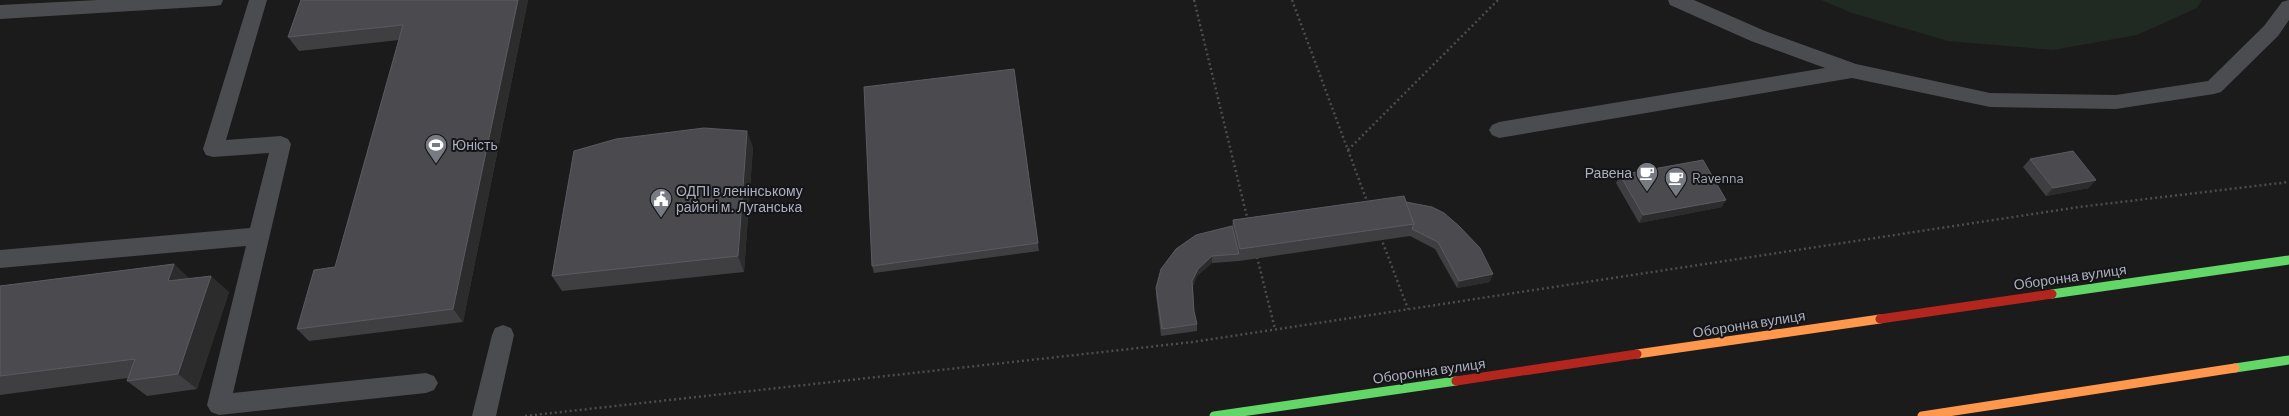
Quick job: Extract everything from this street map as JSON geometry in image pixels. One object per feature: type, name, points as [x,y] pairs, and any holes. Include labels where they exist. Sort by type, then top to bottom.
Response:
[{"type":"main road","name":"Оборонна вулиця","points":[[1214,416],[1604,360],[1980,303],[2289,260]]},
{"type":"main road","points":[[1922,416],[2289,360]]},
{"type":"lane","points":[[0,12],[214,0]]},
{"type":"lane","points":[[258,0],[213,149],[281,144],[219,405],[426,383]]},
{"type":"lane","points":[[1677,0],[1758,36],[1853,71],[1990,100],[2116,102],[2214,87],[2271,31],[2289,7]]},
{"type":"lane","points":[[1499,130],[1853,71]]},
{"type":"lane","points":[[0,259],[259,236]]},
{"type":"lane","points":[[484,416],[503,335]]},
{"type":"path","points":[[1194,0],[1248,222]]},
{"type":"path","points":[[1292,0],[1370,208]]},
{"type":"path","points":[[1348,150],[1498,0]]},
{"type":"path","points":[[525,416],[1192,342],[2079,207],[2289,182]]},
{"type":"path","points":[[1380,237],[1408,309]]},
{"type":"path","points":[[1256,253],[1275,329]]},
{"type":"shaded area","points":[[1821,0],[2202,0],[2197,8],[2137,35],[2053,50],[1948,41],[1852,13]]},
{"type":"building","name":"Юність","points":[[301,0],[518,0],[453,309],[297,329],[314,270],[335,267],[403,25],[288,37]]},
{"type":"building","points":[[1014,69],[1038,243],[872,266],[864,87]]},
{"type":"building","name":"ОДПІ в ленінському районі м. Луганська","points":[[704,128],[747,131],[738,256],[552,276],[574,151],[616,139]]},
{"type":"building","points":[[2073,151],[2096,180],[2053,188],[2030,159]]},
{"type":"building","points":[[1703,160],[1726,200],[1643,215],[1620,175]]},
{"type":"building","points":[[1404,196],[1414,224],[1240,249],[1233,220]]},
{"type":"building","points":[[1406,202],[1432,207],[1444,213],[1480,248],[1493,274],[1459,281],[1438,242],[1412,229],[1414,224]]},
{"type":"building","points":[[1232,226],[1239,254],[1212,256],[1198,269],[1192,281],[1194,311],[1197,324],[1162,329],[1156,288],[1161,269],[1176,249],[1196,235]]},
{"type":"building","points":[[174,264],[168,281],[211,276],[178,374],[127,381],[135,359],[0,376],[0,286]]},
{"type":"traffic: fast","points":[[2052,294],[2289,260]]},
{"type":"traffic: fast","points":[[2235,368],[2289,360]]},
{"type":"traffic: fast","points":[[1214,416],[1456,381]]},
{"type":"traffic: slow","points":[[1637,354],[1880,319]]},
{"type":"traffic: slow","points":[[1922,416],[2235,368]]},
{"type":"traffic: jam","points":[[1880,319],[2052,294]]},
{"type":"traffic: jam","points":[[1456,381],[1637,354]]},
{"type":"place","name":"Юність","points":[[436,164]]},
{"type":"place","name":"Равена","points":[[1647,192]]},
{"type":"place","name":"Ravenna","points":[[1676,198]]},
{"type":"place","name":"ОДПІ в ленінському районі м. Луганська","points":[[661,218]]}]
